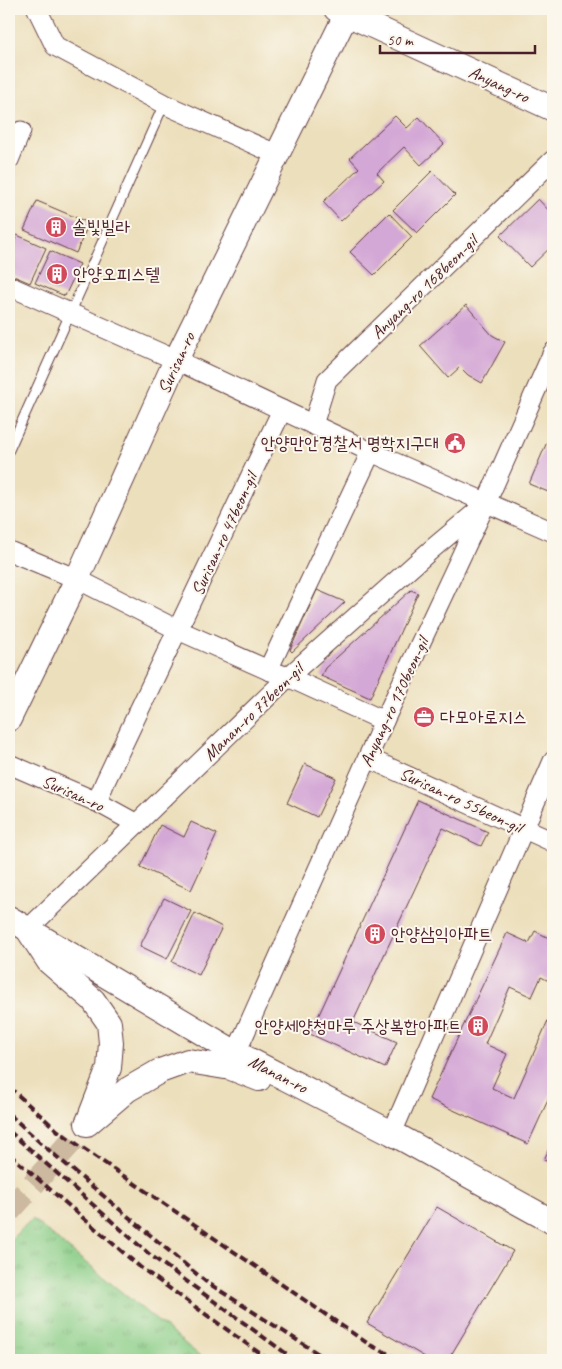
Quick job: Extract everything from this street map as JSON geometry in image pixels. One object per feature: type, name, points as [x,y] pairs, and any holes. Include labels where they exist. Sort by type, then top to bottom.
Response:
[{"type":"street","points":[[37,9],[55,46],[164,104],[278,155]]},
{"type":"street","name":"Anyang-ro","points":[[344,10],[553,109]]},
{"type":"street","name":"Surisan-ro","points":[[9,719],[77,580],[176,360],[278,155],[344,10]]},
{"type":"street","points":[[9,160],[21,132]]},
{"type":"street","name":"Anyang-ro 168beon-gil","points":[[313,425],[327,380],[553,160]]},
{"type":"street","points":[[9,286],[176,360],[370,452],[553,532]]},
{"type":"street","name":"Anyang-ro 170beon-gil","points":[[236,1052],[553,352]]},
{"type":"street","name":"Surisan-ro 47beon-gil","points":[[178,630],[282,410]]},
{"type":"street","points":[[268,670],[370,452]]},
{"type":"street","name":"Manan-ro 77beon-gil","points":[[18,923],[137,824],[251,711],[486,503]]},
{"type":"street","points":[[9,551],[77,580],[178,630],[288,677],[384,722]]},
{"type":"street","points":[[97,802],[178,630]]},
{"type":"street","name":"Surisan-ro 55beon-gil","points":[[368,758],[553,842]]},
{"type":"street","points":[[392,1133],[553,761]]},
{"type":"street","name":"Surisan-ro","points":[[9,764],[97,802],[137,824]]},
{"type":"street","points":[[18,923],[49,962],[93,1000],[109,1023],[111,1043],[109,1068],[87,1124],[127,1090],[160,1071],[188,1062],[231,1068],[277,1087],[310,1090]]},
{"type":"street","name":"Manan-ro","points":[[18,923],[236,1052],[392,1133],[553,1222]]},
{"type":"lane","points":[[9,450],[164,104]]},
{"type":"green space","points":[[32,1219],[205,1360],[9,1360],[9,1241]]},
{"type":"building","points":[[395,116],[407,128],[419,117],[444,144],[421,165],[404,147],[377,173],[384,181],[341,221],[323,202],[359,168],[350,158]]},
{"type":"building","points":[[432,171],[455,195],[417,233],[393,210]]},
{"type":"building","points":[[538,199],[553,215],[553,245],[530,267],[500,236]]},
{"type":"building","name":"솔빛빌라","points":[[37,201],[89,223],[76,253],[24,230]]},
{"type":"building","points":[[389,213],[412,237],[374,275],[350,252]]},
{"type":"building","points":[[17,235],[46,248],[30,283],[9,274],[9,253]]},
{"type":"building","name":"안양오피스텔","points":[[50,251],[80,264],[65,296],[35,283]]},
{"type":"building","points":[[466,305],[492,335],[505,342],[482,383],[468,375],[460,367],[448,378],[420,346]]},
{"type":"building","points":[[553,428],[553,494],[529,484]]},
{"type":"building","points":[[317,590],[345,602],[292,652],[290,650]]},
{"type":"building","points":[[411,590],[418,593],[370,698],[321,676],[325,668]]},
{"type":"building","points":[[305,764],[336,778],[317,817],[287,803]]},
{"type":"building","name":"안양삼익아파트","points":[[418,800],[488,832],[481,846],[443,828],[353,1022],[397,1042],[385,1068],[310,1034]]},
{"type":"building","points":[[191,822],[217,834],[191,890],[140,867],[160,825],[184,837]]},
{"type":"building","points":[[164,898],[191,911],[167,959],[140,946]]},
{"type":"building","points":[[195,913],[222,927],[199,975],[172,962]]},
{"type":"building","name":"안양세양청마루 주상복합아파트","points":[[535,931],[553,940],[553,983],[541,977],[532,997],[510,987],[485,1044],[507,1054],[492,1088],[514,1098],[553,1009],[553,1089],[528,1144],[429,1099],[507,933],[529,943]]},
{"type":"building","points":[[553,1139],[553,1164],[544,1160]]},
{"type":"building","points":[[437,1207],[513,1251],[448,1360],[430,1360],[367,1323]]},
{"type":"tunnel","points":[[9,1211],[87,1124]]},
{"type":"railway","points":[[9,1087],[58,1131],[370,1345],[401,1360]]},
{"type":"railway","points":[[9,1114],[44,1146],[205,1281],[328,1360]]},
{"type":"railway","points":[[9,1131],[149,1254],[295,1360]]},
{"type":"railway","points":[[9,1154],[140,1267],[269,1360]]},
{"type":"place","name":"솔빛빌라","points":[[56,227]]},
{"type":"place","name":"안양오피스텔","points":[[57,274]]},
{"type":"place","name":"안양만안경찰서 명학지구대","points":[[455,443]]},
{"type":"place","name":"다모아로지스","points":[[424,717]]},
{"type":"place","name":"안양삼익아파트","points":[[375,934]]},
{"type":"place","name":"안양세양청마루 주상복합아파트","points":[[478,1026]]}]
